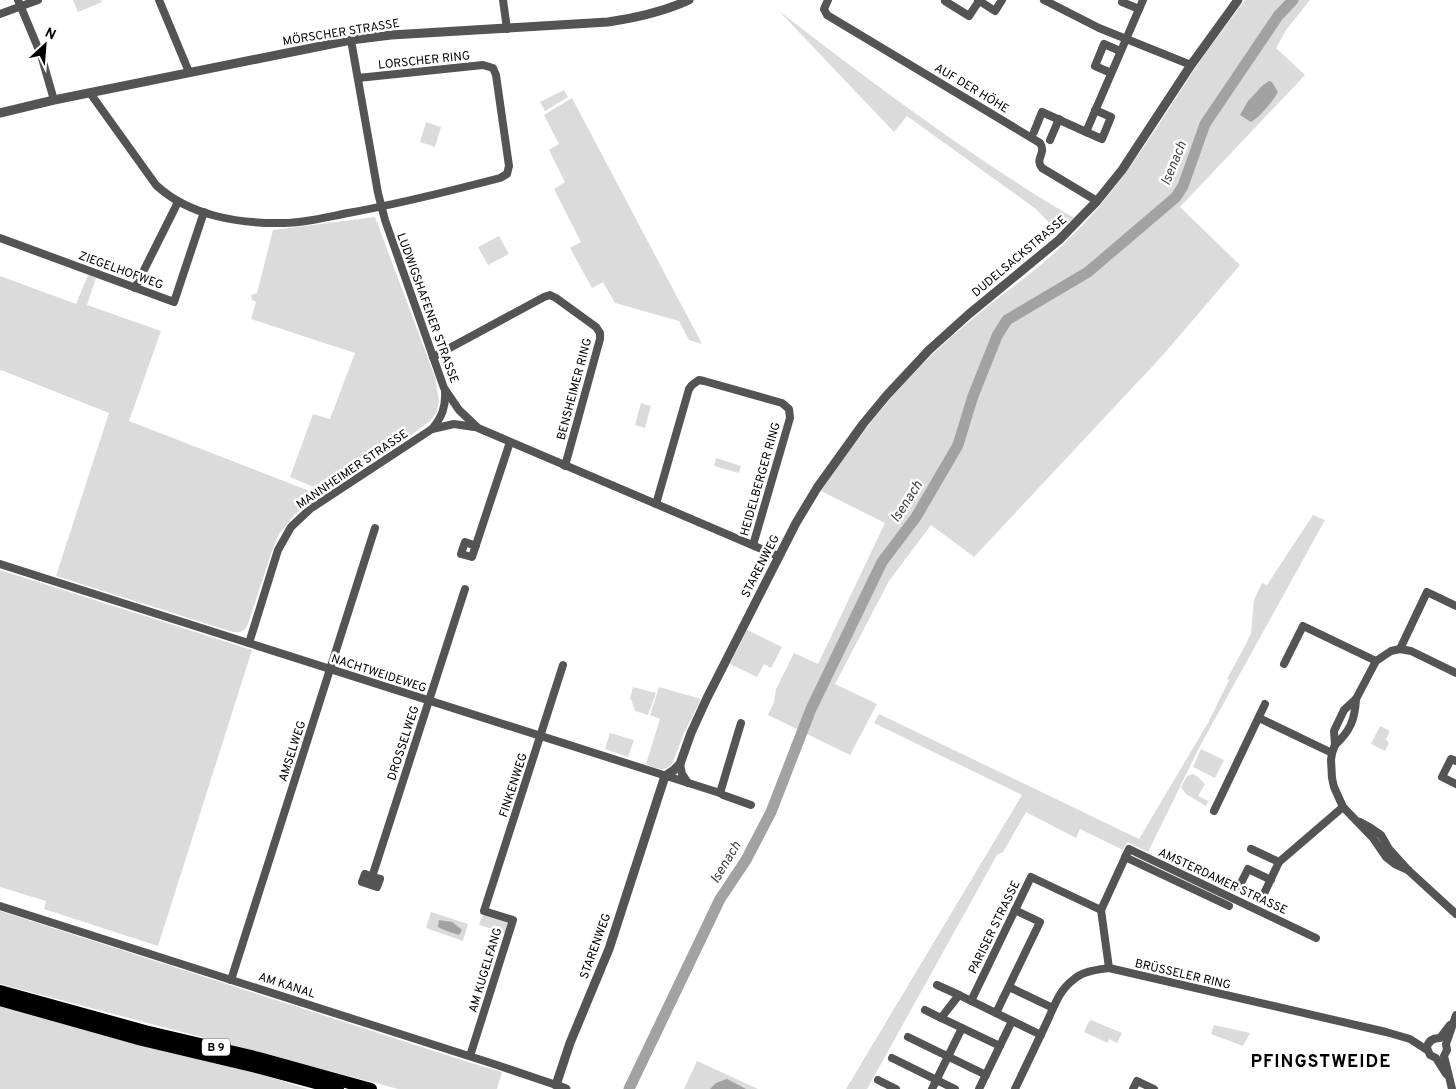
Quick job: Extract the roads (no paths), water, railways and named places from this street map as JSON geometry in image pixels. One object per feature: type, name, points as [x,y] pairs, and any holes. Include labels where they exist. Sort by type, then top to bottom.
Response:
[{"type":"highway","name":"B 9","points":[[0,991],[145,1031],[259,1058],[371,1089]]},
{"type":"highway","name":"B 9","points":[[0,1000],[142,1040],[338,1089]]},
{"type":"street","points":[[0,14],[20,4],[38,0]]},
{"type":"street","points":[[159,0],[189,72]]},
{"type":"street","points":[[503,0],[507,29]]},
{"type":"street","name":"MÖRSCHER STRASSE","points":[[0,113],[54,100],[351,40],[391,35],[608,22],[632,19],[664,10],[689,0]]},
{"type":"street","name":"AUF DER HÖHE","points":[[828,0],[824,10],[827,15],[1040,143],[1043,147],[1043,152],[1038,160],[1042,168],[1097,201]]},
{"type":"street","points":[[946,0],[969,16],[979,1],[995,11],[1002,0]]},
{"type":"street","points":[[1044,0],[1100,28],[1191,65]]},
{"type":"street","points":[[1123,0],[1122,2],[1139,9]]},
{"type":"street","points":[[1086,132],[1142,0]]},
{"type":"street","name":"DUDELSACKSTRASSE","points":[[886,395],[929,350],[968,314],[1059,240],[1097,201],[1122,170],[1191,65],[1238,0]]},
{"type":"street","points":[[20,4],[41,55],[54,100]]},
{"type":"street","name":"LUDWIGSHAFENER STRASSE","points":[[351,40],[381,207],[444,388],[458,410],[478,428],[778,556]]},
{"type":"street","points":[[1111,73],[1095,66],[1104,44],[1120,51]]},
{"type":"street","name":"LORSCHER RING","points":[[358,78],[483,65],[493,68],[496,75],[509,166],[507,174],[500,178],[381,207]]},
{"type":"street","points":[[90,93],[156,185],[165,194],[178,202],[204,212],[233,219],[285,223],[305,222],[381,207]]},
{"type":"street","points":[[1034,132],[1042,112],[1102,139],[1111,117],[1095,110]]},
{"type":"street","points":[[1050,140],[1058,119]]},
{"type":"street","points":[[135,288],[178,202]]},
{"type":"street","name":"ZIEGELHOFWEG","points":[[0,238],[174,302],[204,212]]},
{"type":"street","name":"BENSHEIMER RING","points":[[433,357],[550,295],[596,327],[600,333],[600,339],[565,466]]},
{"type":"street","name":"HEIDELBERGER RING","points":[[656,504],[692,385],[699,380],[704,381],[782,403],[789,409],[790,418],[753,545]]},
{"type":"street","name":"MANNHEIMER STRASSE","points":[[249,643],[278,550],[291,527],[310,509],[432,429],[443,411],[445,400],[444,388]]},
{"type":"street","name":"STARENWEG","points":[[680,764],[699,716],[796,523],[817,488],[886,395]]},
{"type":"street","name":"MANNHEIMER STRASSE","points":[[432,429],[454,424],[478,428]]},
{"type":"street","points":[[476,546],[510,442]]},
{"type":"street","name":"AMSELWEG","points":[[230,980],[376,528]]},
{"type":"street","name":"NACHTWEIDEWEG","points":[[0,564],[720,793],[752,805]]},
{"type":"street","name":"DROSSELWEG","points":[[372,877],[465,588]]},
{"type":"street","points":[[1400,649],[1426,592],[1456,606]]},
{"type":"street","points":[[1284,664],[1303,626],[1376,661]]},
{"type":"street","points":[[1456,673],[1411,652],[1400,649],[1392,651],[1376,661],[1356,699],[1344,710],[1334,730],[1332,778],[1343,806],[1373,838],[1386,858],[1408,870],[1456,914]]},
{"type":"street","name":"FINKENWEG","points":[[484,911],[563,665]]},
{"type":"street","points":[[1333,749],[1345,736],[1355,715],[1356,699]]},
{"type":"street","points":[[1214,810],[1265,704]]},
{"type":"street","points":[[1259,718],[1333,749]]},
{"type":"street","points":[[720,793],[741,724]]},
{"type":"street","points":[[1456,761],[1451,759],[1442,777],[1456,784]]},
{"type":"street","points":[[665,776],[680,764]]},
{"type":"street","points":[[680,764],[682,774],[688,783]]},
{"type":"street","name":"STARENWEG","points":[[556,1085],[570,1044],[609,949],[665,776]]},
{"type":"street","points":[[1271,880],[1248,868],[1238,889],[1261,900],[1271,880],[1279,862],[1343,806]]},
{"type":"street","name":"AMSTERDAMER STRASSE","points":[[1229,906],[1125,857],[1129,848],[1316,938]]},
{"type":"street","points":[[1251,849],[1279,862]]},
{"type":"street","points":[[1109,968],[1100,910],[1125,857]]},
{"type":"street","name":"PARISER STRASSE","points":[[971,1001],[1031,877],[1100,910]]},
{"type":"street","name":"AM KANAL","points":[[0,906],[470,1056],[566,1089]]},
{"type":"street","points":[[996,1013],[1040,922],[1015,910]]},
{"type":"street","name":"AM KUGELFANG","points":[[470,1056],[512,920],[484,911]]},
{"type":"street","name":"BRÜSSELER RING","points":[[1016,1089],[1060,994],[1073,979],[1082,974],[1109,968],[1410,1039],[1430,1042]]},
{"type":"street","points":[[937,985],[1041,1035]]},
{"type":"street","points":[[1009,987],[1053,1008]]},
{"type":"street","points":[[941,1018],[959,995]]},
{"type":"street","points":[[925,1010],[1000,1046]]},
{"type":"street","points":[[1440,1057],[1430,1055],[1428,1046],[1433,1039],[1440,1038],[1454,1019]]},
{"type":"street","points":[[1440,1057],[1447,1050],[1446,1044],[1454,1019]]},
{"type":"street","points":[[979,1089],[1012,1021]]},
{"type":"street","points":[[932,1089],[962,1028]]},
{"type":"street","points":[[908,1037],[986,1075]]},
{"type":"street","points":[[1440,1038],[1446,1044]]},
{"type":"street","name":"BRÜSSELER RING","points":[[1410,1039],[1428,1050]]},
{"type":"street","points":[[1440,1057],[1452,1089]]},
{"type":"street","points":[[892,1058],[955,1089]]},
{"type":"street","points":[[878,1080],[896,1089]]},
{"type":"street","points":[[1134,1089],[1137,1081],[1154,1089]]},
{"type":"waterway","name":"Isenach","points":[[629,1089],[720,899],[746,860],[771,812],[811,709],[882,562],[916,517],[958,445],[973,396],[997,336],[1007,320],[1088,272],[1176,197],[1183,186],[1205,124],[1278,16],[1293,0]]},
{"type":"district","name":"PFINGSTWEIDE","points":[[1321,1061]]}]
